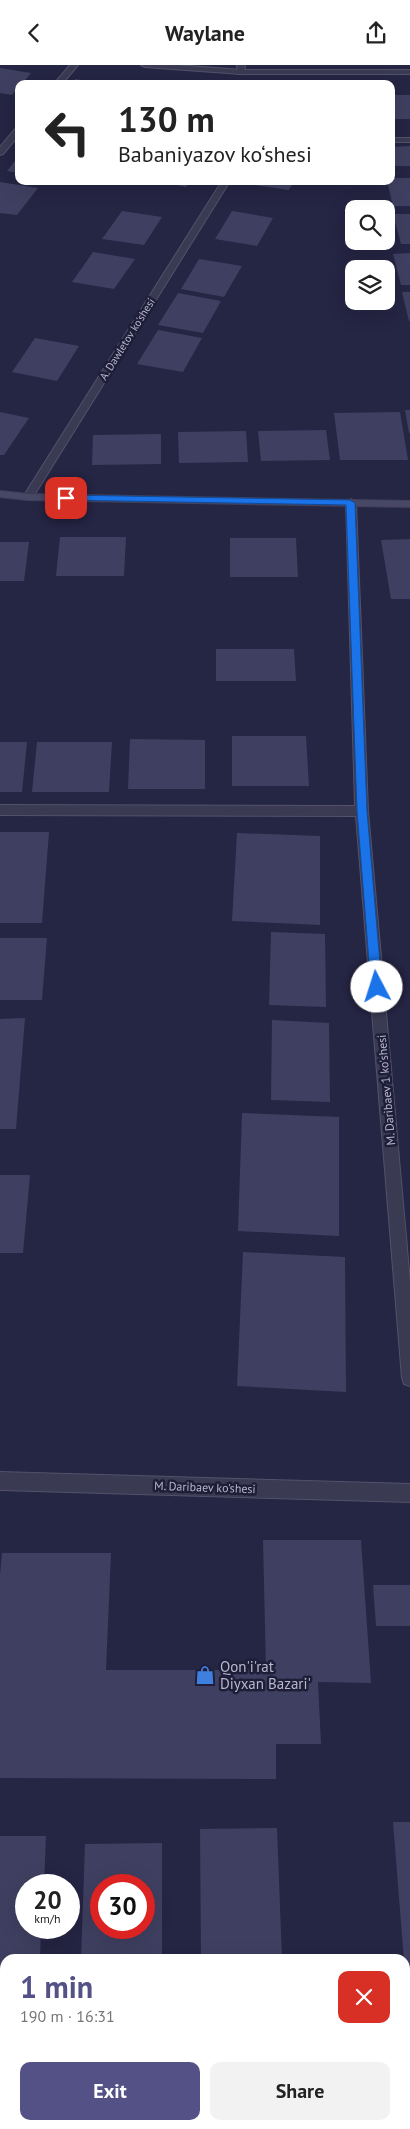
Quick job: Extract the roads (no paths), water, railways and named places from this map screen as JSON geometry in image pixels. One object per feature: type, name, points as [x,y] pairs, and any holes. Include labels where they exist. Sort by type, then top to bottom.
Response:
[{"type":"street","points":[[61,80],[74,65]]},
{"type":"street","points":[[145,65],[410,72]]},
{"type":"street","points":[[0,152],[15,135]]},
{"type":"street","points":[[395,141],[410,140]]},
{"type":"street","name":"A. Dawletov ko'shesi","points":[[28,497],[223,185]]},
{"type":"street","points":[[0,494],[28,497],[410,504]]},
{"type":"street","name":"M. Daribaev 1 ko'shesi","points":[[350,503],[362,811],[410,1378]]},
{"type":"street","points":[[0,810],[362,811]]},
{"type":"street","name":"M. Daribaev ko'shesi","points":[[0,1481],[410,1493]]},
{"type":"place","name":"Qon'i'rat Diyxan Bazari'","points":[[205,1675]]}]
